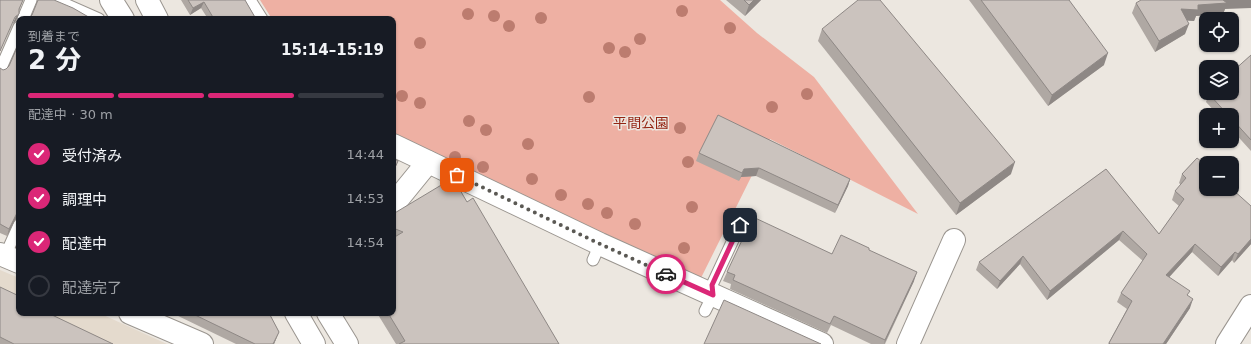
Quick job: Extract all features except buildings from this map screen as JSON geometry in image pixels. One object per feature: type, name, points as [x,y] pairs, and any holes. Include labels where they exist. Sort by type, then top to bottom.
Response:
[{"type":"street","points":[[111,0],[121,16]]},
{"type":"street","points":[[147,0],[155,16]]},
{"type":"street","points":[[396,146],[597,252],[709,303],[822,344]]},
{"type":"street","points":[[396,201],[428,162]]},
{"type":"street","points":[[908,344],[954,240]]},
{"type":"street","points":[[1227,344],[1251,306]]},
{"type":"street","points":[[298,316],[314,344]]},
{"type":"street","points":[[330,316],[346,344]]},
{"type":"street","points":[[152,318],[202,344]]},
{"type":"lane","points":[[24,16],[31,0]]},
{"type":"lane","points":[[56,0],[92,16]]},
{"type":"lane","points":[[250,0],[260,16]]},
{"type":"lane","points":[[0,70],[16,35]]},
{"type":"lane","points":[[709,303],[712,285],[740,225]]},
{"type":"lane","points":[[8,258],[16,234]]},
{"type":"shaded area","points":[[0,270],[16,277],[16,316],[106,316],[167,344],[0,344]]},
{"type":"green space","name":"平間公園","points":[[260,0],[720,0],[757,33],[814,77],[918,214],[770,139],[698,284],[396,140],[396,16],[270,16]]},
{"type":"way so far","points":[[457,175],[666,274]]},
{"type":"route","points":[[666,274],[713,295],[712,285],[740,225]]}]
